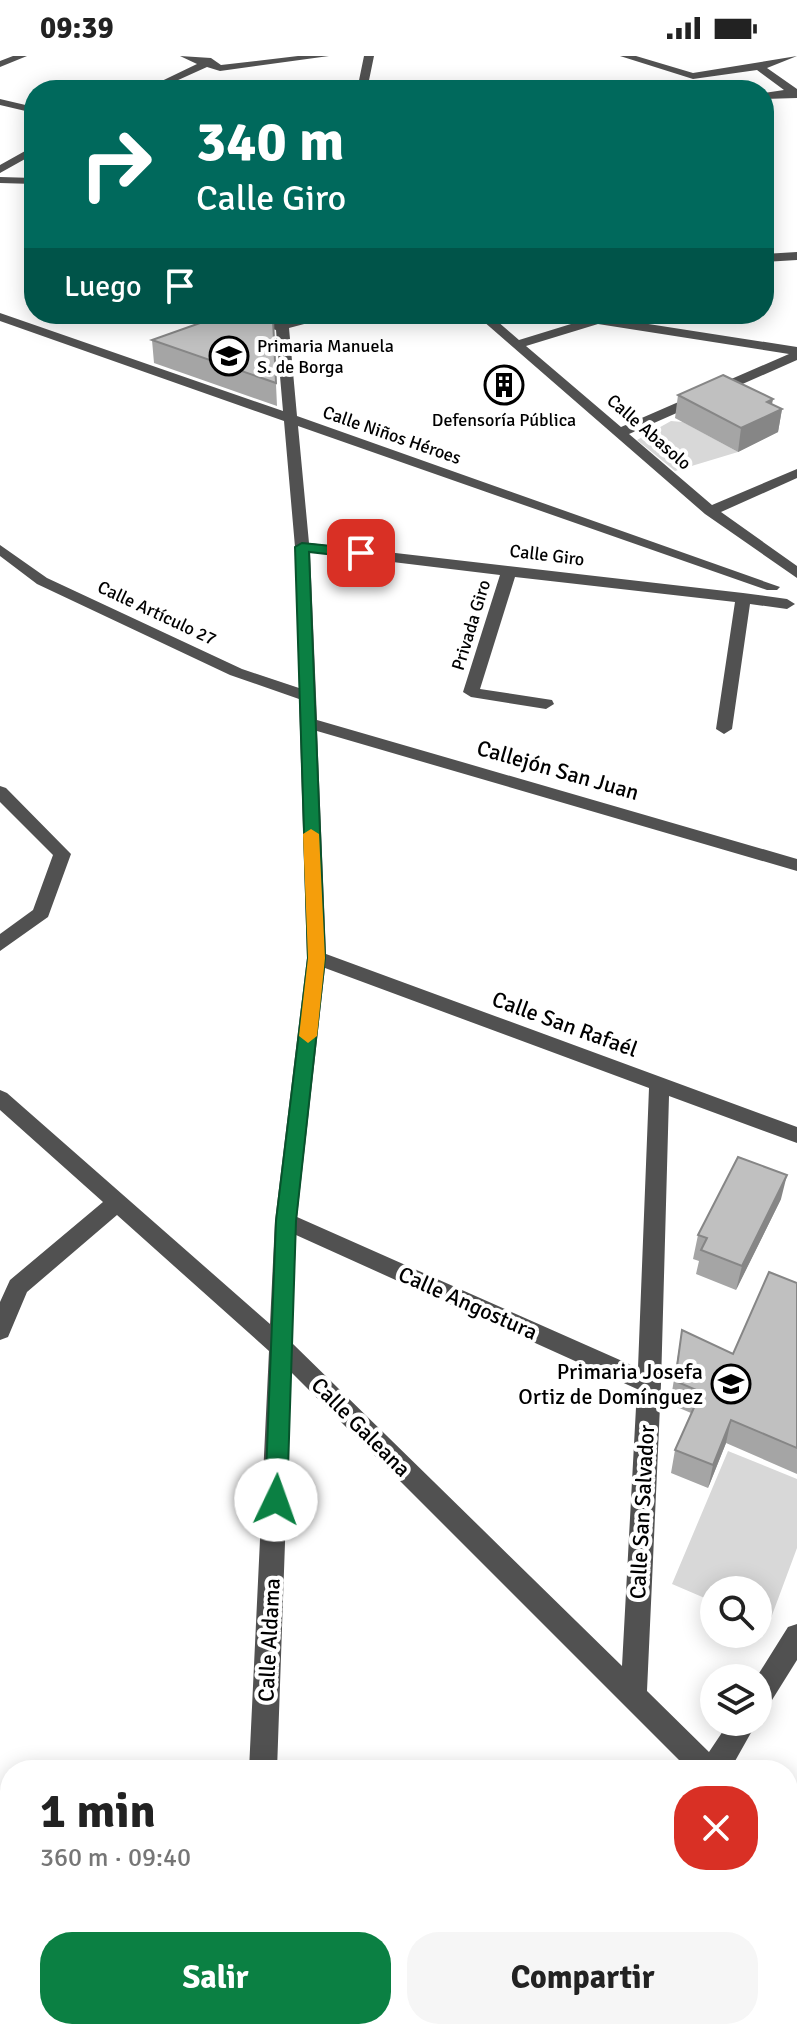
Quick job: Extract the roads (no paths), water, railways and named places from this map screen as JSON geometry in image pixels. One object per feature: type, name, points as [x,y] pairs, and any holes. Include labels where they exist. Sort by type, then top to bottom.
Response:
[{"type":"street","points":[[0,64],[22,56]]},
{"type":"street","points":[[185,56],[203,65],[220,68],[324,56]]},
{"type":"street","points":[[170,80],[222,56]]},
{"type":"street","points":[[364,80],[369,56]]},
{"type":"street","points":[[625,56],[693,76],[759,67],[793,56]]},
{"type":"street","points":[[759,67],[796,93]]},
{"type":"street","points":[[774,95],[796,93]]},
{"type":"street","points":[[0,102],[24,108]]},
{"type":"street","points":[[0,170],[24,155]]},
{"type":"street","points":[[0,180],[24,181]]},
{"type":"street","points":[[774,257],[797,256]]},
{"type":"street","name":"Calle Niños Héroes","points":[[0,317],[772,587]]},
{"type":"street","points":[[254,330],[273,324]]},
{"type":"street","name":"Calle Aldama","points":[[263,1760],[286,1221],[317,958],[302,547],[285,324]]},
{"type":"street","name":"Calle Abasolo","points":[[494,324],[710,511],[797,573]]},
{"type":"street","points":[[520,344],[584,324]]},
{"type":"street","points":[[621,324],[797,353]]},
{"type":"street","points":[[620,433],[797,353]]},
{"type":"street","points":[[134,363],[159,354]]},
{"type":"street","points":[[710,511],[797,473]]},
{"type":"street","name":"Calle Giro","points":[[302,547],[792,606]]},
{"type":"street","name":"Calle Artículo 27","points":[[0,549],[42,581],[236,672],[305,695]]},
{"type":"street","name":"Privada Giro","points":[[509,570],[471,692],[546,704]]},
{"type":"street","points":[[792,606],[779,599],[772,587],[781,577],[797,573]]},
{"type":"street","points":[[724,729],[743,598]]},
{"type":"street","name":"Callejón San Juan","points":[[306,722],[797,865]]},
{"type":"street","points":[[0,792],[62,854],[41,913],[0,944]]},
{"type":"street","name":"Calle San Rafaél","points":[[317,958],[797,1135]]},
{"type":"street","name":"Calle San Salvador","points":[[633,1699],[649,1384],[659,1084]]},
{"type":"street","name":"Calle Galeana","points":[[0,1098],[283,1349],[697,1760]]},
{"type":"street","points":[[0,1330],[18,1286],[118,1202]]},
{"type":"street","name":"Calle Angostura","points":[[286,1221],[649,1384]]},
{"type":"street","points":[[772,1676],[797,1636]]},
{"type":"street","points":[[720,1760],[735,1736]]},
{"type":"place","name":"Primaria Manuela S. de Borga","points":[[229,356]]},
{"type":"place","name":"Defensoría Pública","points":[[504,385]]},
{"type":"place","name":"Primaria Josefa Ortiz de Domínguez","points":[[731,1384]]}]
